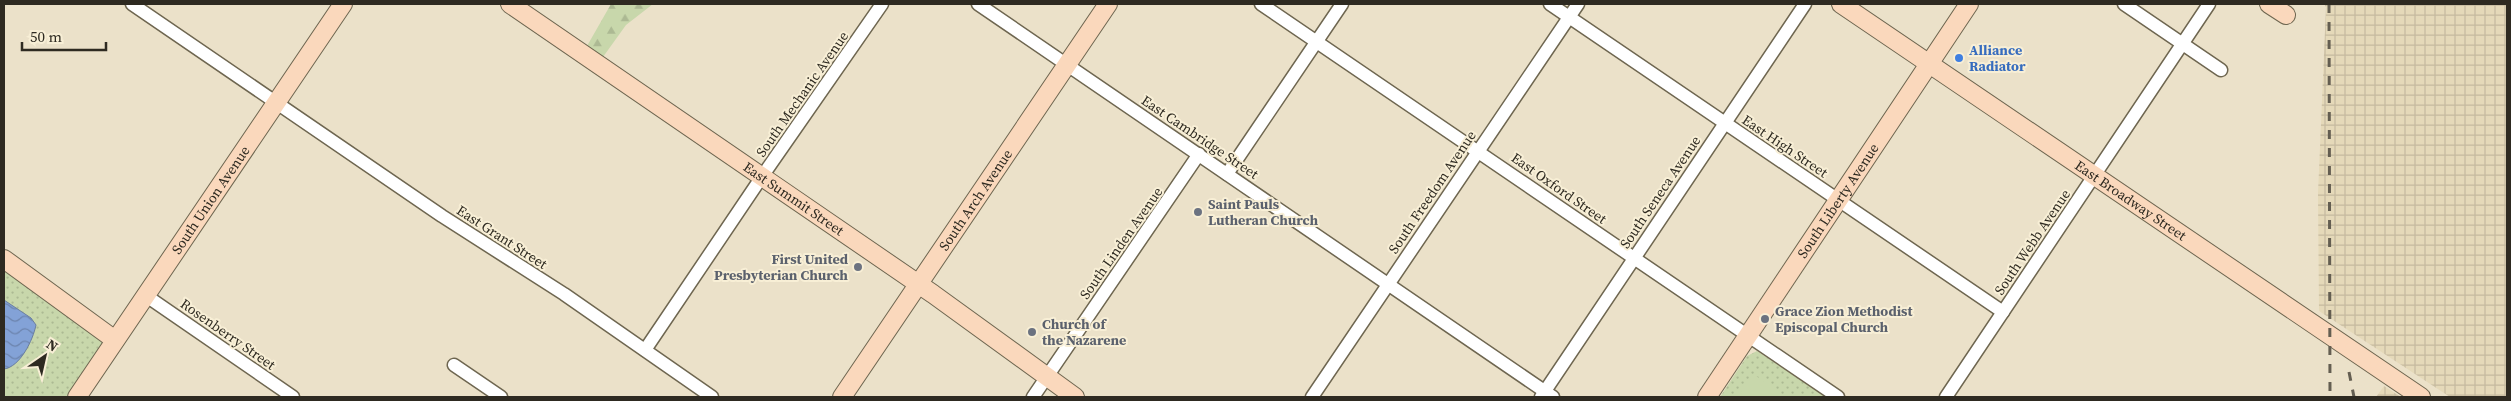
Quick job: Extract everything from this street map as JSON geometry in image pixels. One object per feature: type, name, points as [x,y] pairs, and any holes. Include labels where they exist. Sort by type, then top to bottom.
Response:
[{"type":"street","name":"East Grant Street","points":[[132,4],[275,103],[645,350],[712,397]]},
{"type":"street","name":"South Union Avenue","points":[[77,397],[342,4]]},
{"type":"street","name":"East Summit Street","points":[[510,4],[918,284],[1075,397]]},
{"type":"street","name":"South Mechanic Avenue","points":[[645,350],[882,4]]},
{"type":"street","name":"East Cambridge Street","points":[[978,4],[1389,284],[1546,395]]},
{"type":"street","name":"South Arch Avenue","points":[[842,397],[1108,4]]},
{"type":"street","name":"East Oxford Street","points":[[1261,4],[1838,397]]},
{"type":"street","points":[[1227,174],[1342,4]]},
{"type":"street","name":"East High Street","points":[[1550,4],[2003,312]]},
{"type":"street","name":"South Freedom Avenue","points":[[1312,397],[1578,4]]},
{"type":"street","name":"South Seneca Avenue","points":[[1546,395],[1633,257],[1805,4]]},
{"type":"street","name":"East Broadway Street","points":[[1841,4],[2421,397]]},
{"type":"street","name":"South Liberty Avenue","points":[[1706,397],[1970,4]]},
{"type":"street","points":[[2124,4],[2221,70]]},
{"type":"street","name":"South Webb Avenue","points":[[1946,397],[2209,4]]},
{"type":"street","points":[[2269,4],[2286,15]]},
{"type":"street","name":"South Linden Avenue","points":[[1033,397],[1199,154]]},
{"type":"street","points":[[4,259],[115,340]]},
{"type":"street","name":"Rosenberry Street","points":[[145,295],[293,397]]},
{"type":"street","points":[[454,365],[502,397]]},
{"type":"shaded area","points":[[2324,4],[2507,4],[2507,397],[2450,397],[2319,311],[2318,193],[2326,7]]},
{"type":"shaded area","points":[[2384,386],[2401,397],[2376,397]]},
{"type":"green space","points":[[611,4],[653,4],[626,25],[603,57],[587,46]]},
{"type":"green space","points":[[4,270],[106,340],[66,397],[4,397]]},
{"type":"green space","points":[[1757,351],[1826,397],[1720,397],[1747,356]]},
{"type":"green space","points":[[1753,374],[1780,392],[1776,397],[1737,397]]},
{"type":"water","points":[[4,300],[31,318],[36,325],[25,352],[15,363],[4,369]]},
{"type":"railway","points":[[2329,4],[2330,397]]},
{"type":"railway","points":[[2349,372],[2354,397]]},
{"type":"place","name":"Alliance Radiator","points":[[1959,58]]},
{"type":"place","name":"Saint Pauls Lutheran Church","points":[[1198,212]]},
{"type":"place","name":"First United Presbyterian Church","points":[[858,267]]},
{"type":"place","name":"Grace Zion Methodist Episcopal Church","points":[[1765,319]]},
{"type":"place","name":"Church of the Nazarene","points":[[1032,332]]}]
